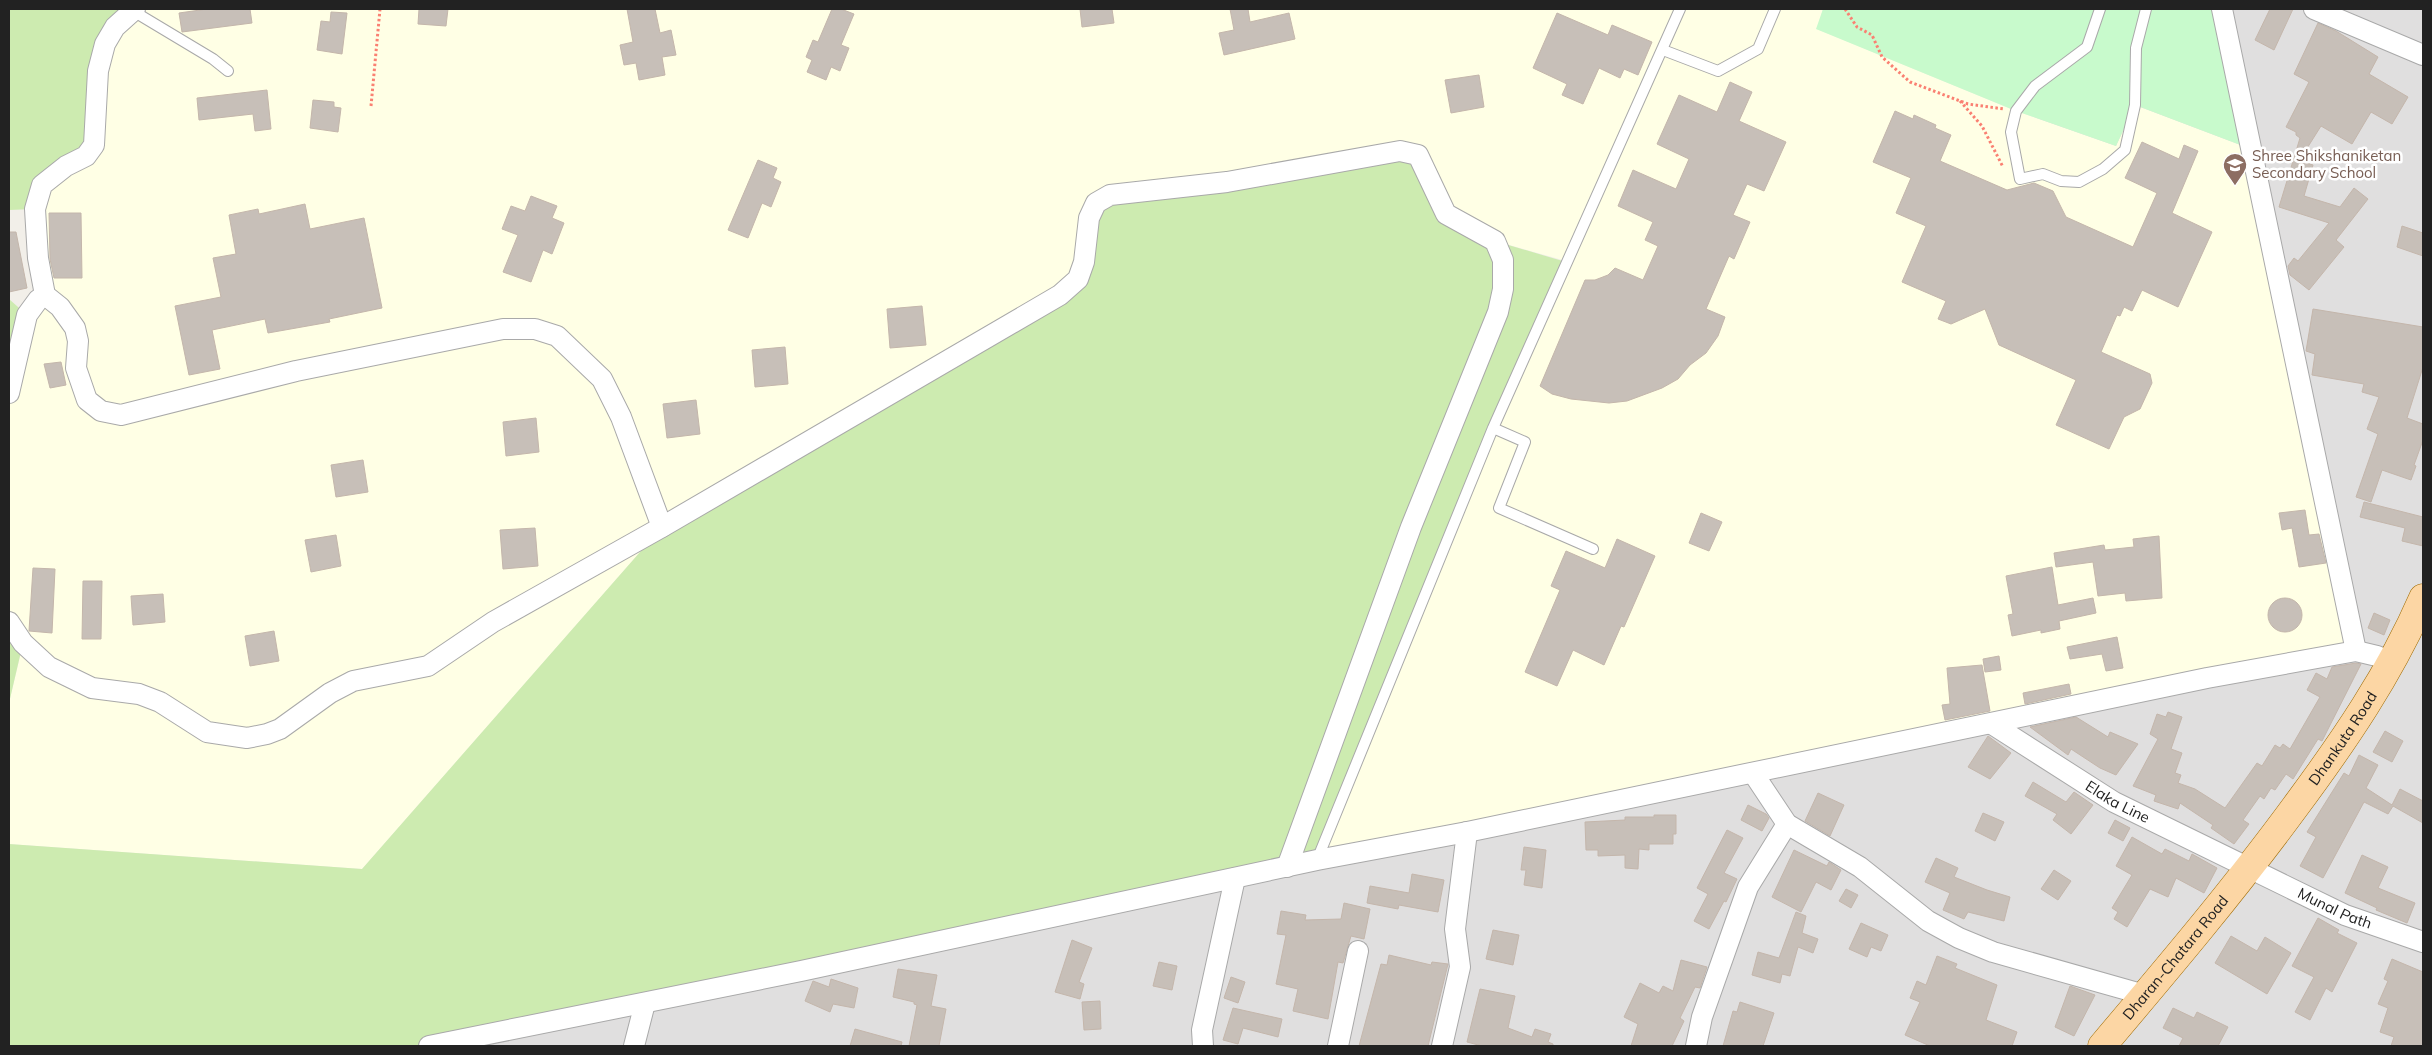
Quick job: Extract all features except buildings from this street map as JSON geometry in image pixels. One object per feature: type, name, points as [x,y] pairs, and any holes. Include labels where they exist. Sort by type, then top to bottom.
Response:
[{"type":"main road","name":"Dhankuta Road","points":[[2249,869],[2337,750],[2392,662],[2421,610]]},
{"type":"main road","name":"Dharan-Chatara Road","points":[[2102,1046],[2249,869]]},
{"type":"street","points":[[2222,9],[2356,651]]},
{"type":"street","points":[[2314,9],[2423,55]]},
{"type":"street","points":[[134,10],[115,27],[105,44],[98,71],[94,145],[86,156],[66,166],[42,184],[35,209],[38,258],[45,294],[60,307],[75,328],[78,341],[76,368],[87,400],[101,411],[121,415],[296,371],[503,329],[535,329],[557,336],[602,380],[621,417],[662,527]]},
{"type":"street","points":[[9,622],[23,644],[49,667],[92,688],[139,694],[160,702],[207,732],[247,738],[267,734],[280,729],[330,693],[353,681],[428,666],[493,622],[662,527],[1060,295],[1078,278],[1084,262],[1089,218],[1092,210],[1096,203],[1110,195],[1227,182],[1400,151],[1418,155],[1446,214],[1495,241],[1504,260],[1503,289],[1498,312],[1411,527],[1287,867]]},
{"type":"street","points":[[9,393],[27,314],[45,294]]},
{"type":"street","points":[[429,1046],[645,1003],[1317,860],[1467,832],[2207,678],[2356,651],[2392,662]]},
{"type":"street","name":"Elaka Line","points":[[1992,724],[2114,802],[2249,869]]},
{"type":"street","points":[[1753,773],[1787,824],[1860,867],[1928,920],[1959,938],[1993,952],[2145,995]]},
{"type":"street","points":[[1696,1046],[1705,1008],[1748,887],[1787,824]]},
{"type":"street","points":[[1442,1046],[1460,967],[1455,929],[1467,832]]},
{"type":"street","name":"Munal Path","points":[[2249,869],[2345,916],[2423,942]]},
{"type":"street","points":[[1203,1046],[1202,1030],[1235,878]]},
{"type":"street","points":[[1338,1046],[1358,951]]},
{"type":"street","points":[[634,1046],[645,1003]]},
{"type":"lane","points":[[1317,860],[1492,428],[1680,9]]},
{"type":"lane","points":[[1663,50],[1718,71],[1758,49],[1775,9]]},
{"type":"lane","points":[[2100,9],[2087,47],[2035,86],[2016,110],[2012,132],[2020,179],[2043,174],[2061,180],[2079,182],[2103,169],[2125,150],[2135,105],[2136,48],[2146,9]]},
{"type":"lane","points":[[134,10],[228,71]]},
{"type":"lane","points":[[1492,428],[1525,442],[1499,508],[1593,549]]},
{"type":"path","points":[[371,106],[380,9]]},
{"type":"path","points":[[1845,9],[1857,27],[1872,35],[1882,57],[1910,82],[1968,104],[2016,110]]},
{"type":"path","points":[[1960,100],[1982,126],[2003,167],[2020,179]]},
{"type":"shaded area","points":[[135,9],[1823,9],[1817,29],[2016,111],[2116,146],[2135,105],[2251,149],[2356,651],[1317,860],[1566,261],[1495,241],[1078,279],[662,527],[362,869],[9,844],[9,703],[23,644],[9,622],[9,393],[45,294],[35,209],[98,71]]},
{"type":"shaded area","points":[[2222,9],[2423,9],[2423,1046],[429,1046]]},
{"type":"green space","points":[[9,9],[135,9],[115,27],[97,128],[35,209],[9,210]]},
{"type":"green space","points":[[1823,9],[2222,9],[2251,149],[2135,105],[2116,146],[2016,111],[1816,29]]},
{"type":"green space","points":[[1418,155],[1446,214],[1495,241],[1566,262],[1317,860],[429,1046],[9,1046],[9,844],[362,869],[662,527],[1078,278],[1096,203]]},
{"type":"green space","points":[[9,299],[27,315],[9,393]]},
{"type":"green space","points":[[9,622],[23,643],[9,703]]},
{"type":"place","name":"Shree Shikshaniketan Secondary School","points":[[2235,186]]}]
